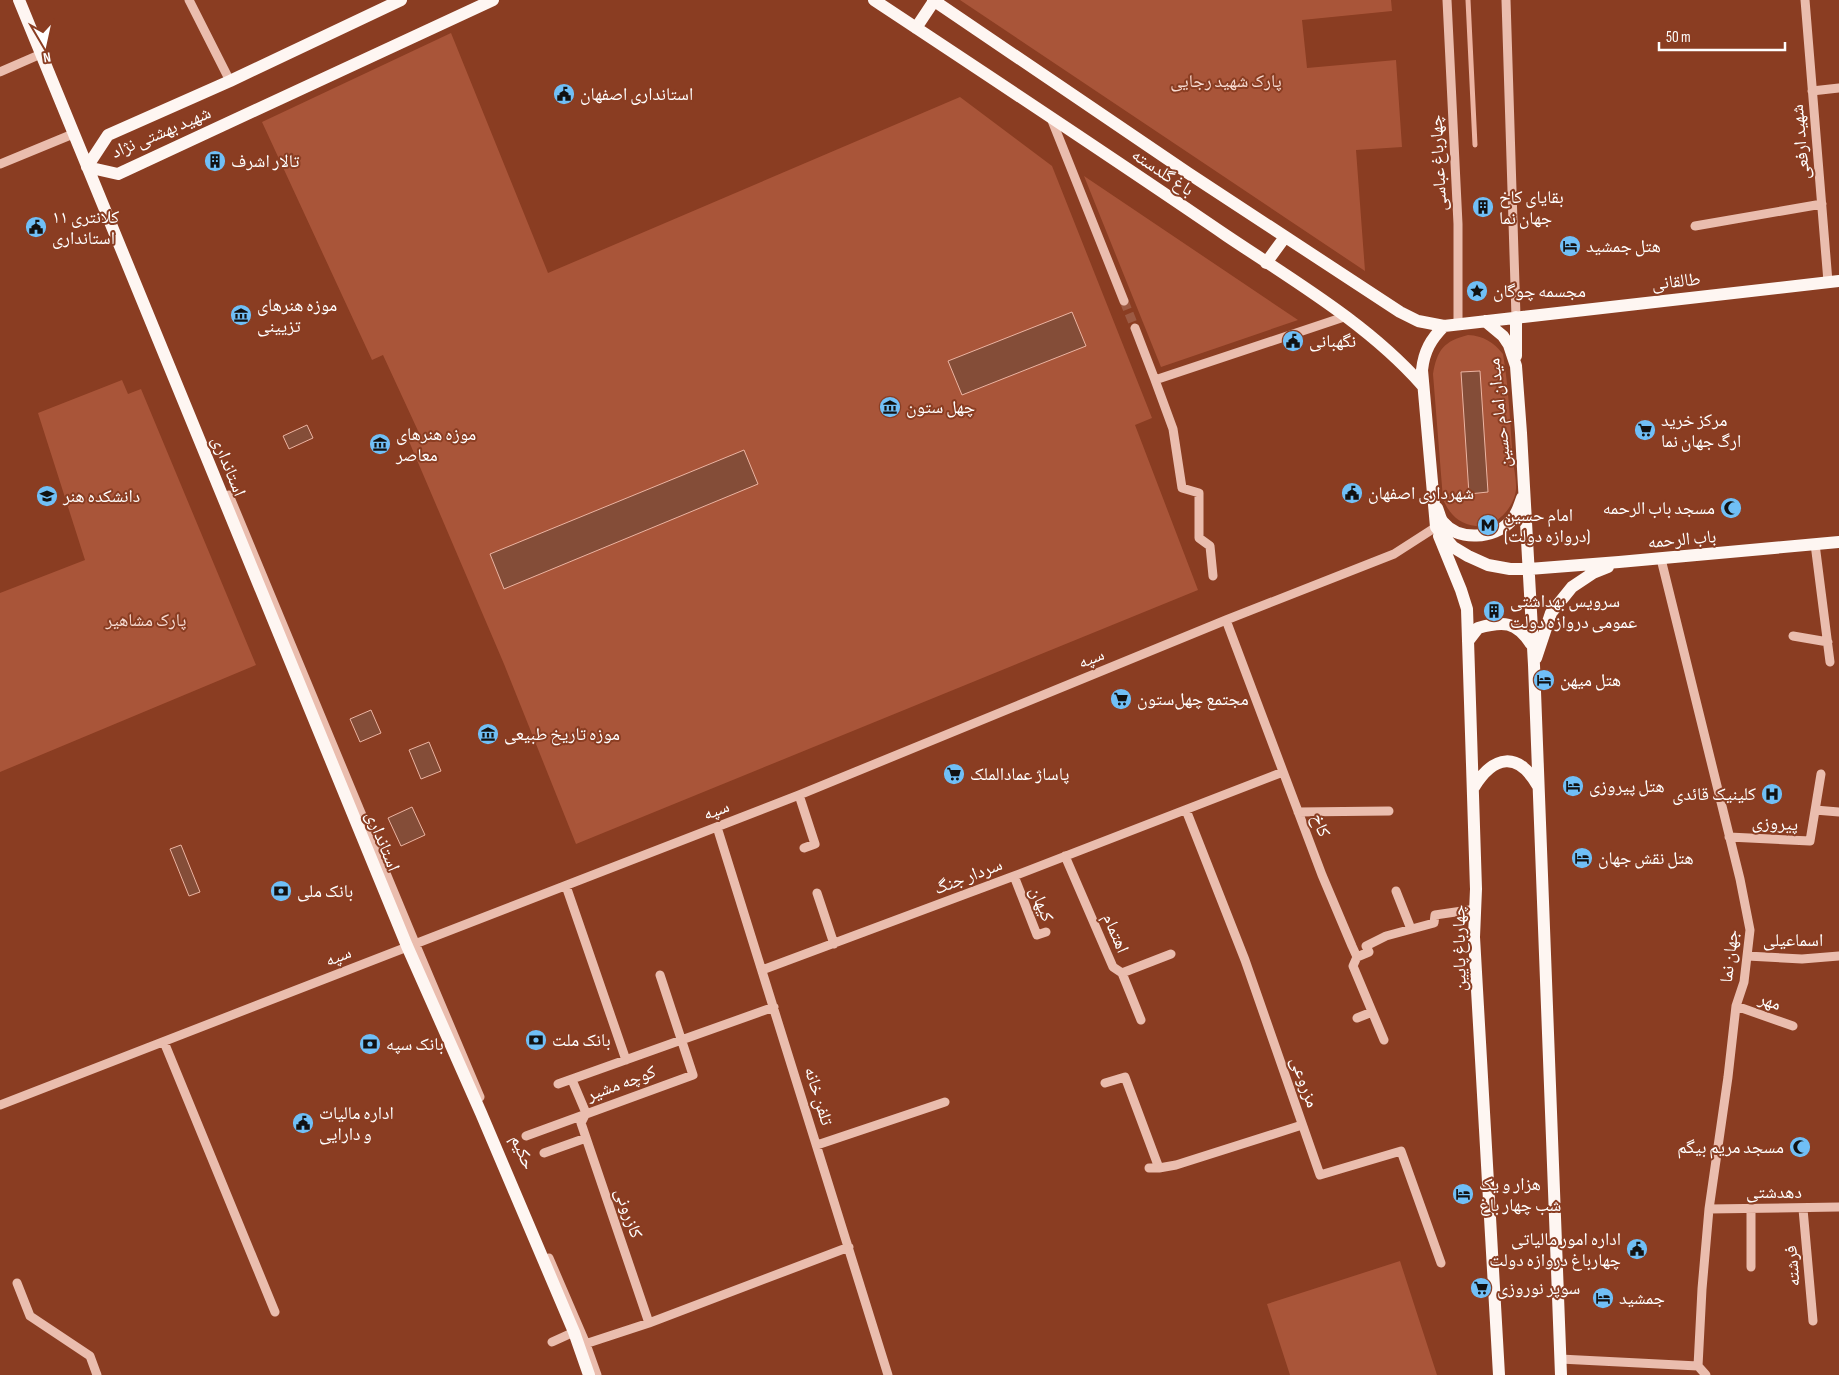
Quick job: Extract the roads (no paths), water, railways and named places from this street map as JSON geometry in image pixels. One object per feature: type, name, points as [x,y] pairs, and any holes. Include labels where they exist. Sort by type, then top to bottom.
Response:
[{"type":"main road","name":"استانداری","points":[[19,0],[411,945]]},
{"type":"main road","name":"شهید بهشتی نژاد","points":[[401,0],[230,81],[108,135],[87,167],[118,174],[493,0]]},
{"type":"main road","name":"باغ گلدسته","points":[[874,0],[1344,317],[1385,348],[1422,385]]},
{"type":"main road","name":"باغ گلدسته","points":[[933,0],[1285,237],[1400,312],[1418,321],[1444,326]]},
{"type":"main road","points":[[916,28],[933,0]]},
{"type":"main road","points":[[1266,263],[1285,237]]},
{"type":"main road","name":"طالقانی","points":[[1485,321],[1834,281]]},
{"type":"main road","points":[[1516,317],[1516,366]]},
{"type":"main road","points":[[1444,326],[1485,321]]},
{"type":"main road","name":"میدان امام حسین","points":[[1485,321],[1503,336],[1509,345],[1516,366],[1525,491],[1528,569]]},
{"type":"main road","name":"میدان امام حسین","points":[[1436,527],[1422,385],[1423,358],[1432,338],[1444,326]]},
{"type":"main road","name":"میدان امام حسین","points":[[1433,496],[1443,522],[1454,530],[1466,535],[1478,536],[1490,534],[1510,522],[1518,512],[1525,491]]},
{"type":"main road","points":[[1436,527],[1453,547],[1468,556],[1488,565],[1510,569],[1528,569],[1534,666],[1561,1375]]},
{"type":"main road","name":"چهارباغ پایین","points":[[1436,527],[1467,609],[1474,787],[1476,909],[1474,937],[1499,1375]]},
{"type":"main road","name":"باب الرحمه","points":[[1528,569],[1839,542]]},
{"type":"main road","points":[[1534,666],[1551,613],[1572,587],[1593,573],[1619,562]]},
{"type":"main road","points":[[1468,641],[1478,628],[1504,623],[1523,631],[1532,646]]},
{"type":"main road","points":[[1474,787],[1488,768],[1500,763],[1510,762],[1521,765],[1532,774],[1538,786]]},
{"type":"main road","name":"حکیم","points":[[411,945],[574,1332],[582,1345],[589,1375]]},
{"type":"street","name":"استانداری","points":[[26,0],[411,945]]},
{"type":"street","points":[[189,0],[230,81]]},
{"type":"street","name":"چهارباغ عباسی","points":[[1447,0],[1458,224],[1458,324]]},
{"type":"street","points":[[1506,0],[1516,317]]},
{"type":"street","name":"شهید ارفعی","points":[[1804,0],[1822,204],[1834,281]]},
{"type":"street","points":[[0,72],[41,54]]},
{"type":"street","points":[[1812,91],[1839,88]]},
{"type":"street","points":[[1051,118],[1124,301]]},
{"type":"street","points":[[0,164],[73,134]]},
{"type":"street","points":[[1695,226],[1822,204]]},
{"type":"street","points":[[1155,380],[1344,317]]},
{"type":"street","points":[[1135,328],[1173,429],[1182,488],[1198,493],[1198,538],[1210,546],[1213,576]]},
{"type":"street","name":"سپه","points":[[0,1105],[799,795],[1226,620],[1394,554],[1436,527]]},
{"type":"street","points":[[1815,544],[1830,662]]},
{"type":"street","name":"جهان نما","points":[[1660,558],[1750,930],[1744,982],[1736,1006],[1727,1086],[1709,1209],[1698,1366]]},
{"type":"street","name":"کاخ","points":[[1226,620],[1298,812],[1357,957],[1353,966],[1384,1040]]},
{"type":"street","points":[[1793,636],[1828,642]]},
{"type":"street","name":"سردار جنگ","points":[[762,970],[1014,876],[1283,772]]},
{"type":"street","name":"پیروزی","points":[[1729,837],[1810,841],[1821,774]]},
{"type":"street","points":[[799,795],[815,844],[804,848]]},
{"type":"street","name":"مزروعی","points":[[1186,810],[1245,960],[1320,1175],[1401,1151],[1441,1263]]},
{"type":"street","points":[[1298,812],[1389,810]]},
{"type":"street","points":[[1815,810],[1839,812]]},
{"type":"street","name":"تلفن خانه","points":[[717,827],[888,1375]]},
{"type":"street","name":"اهتمام","points":[[1065,856],[1113,967],[1122,973],[1141,1020]]},
{"type":"street","name":"کیهان","points":[[1014,876],[1037,935],[1046,932]]},
{"type":"street","points":[[566,886],[626,1060]]},
{"type":"street","points":[[1396,890],[1411,929]]},
{"type":"street","points":[[817,892],[834,944]]},
{"type":"street","points":[[1357,957],[1369,952],[1366,946],[1386,936],[1434,923],[1435,915],[1476,909]]},
{"type":"street","name":"حکیم","points":[[411,945],[582,1345],[597,1375]]},
{"type":"street","points":[[1122,973],[1170,954]]},
{"type":"street","name":"اسماعیلی","points":[[1747,956],[1802,959],[1839,956]]},
{"type":"street","points":[[660,975],[683,1040]]},
{"type":"street","name":"مهر","points":[[1736,1006],[1793,1026]]},
{"type":"street","points":[[558,1084],[774,1007]]},
{"type":"street","points":[[1357,1018],[1372,1012]]},
{"type":"street","name":"كوچه مشير","points":[[526,1136],[693,1075],[683,1040]]},
{"type":"street","points":[[164,1042],[275,1312]]},
{"type":"street","points":[[1105,1083],[1125,1077],[1159,1168]]},
{"type":"street","points":[[572,1080],[586,1113]]},
{"type":"street","points":[[817,1145],[945,1102]]},
{"type":"street","name":"کازرونی","points":[[586,1113],[581,1123],[648,1323]]},
{"type":"street","points":[[1148,1168],[1176,1165],[1302,1125]]},
{"type":"street","points":[[544,1153],[586,1138]]},
{"type":"street","name":"دهدشتی","points":[[1709,1209],[1839,1207]]},
{"type":"street","points":[[1751,1209],[1751,1267]]},
{"type":"street","name":"فرشته","points":[[1803,1209],[1813,1321]]},
{"type":"street","points":[[582,1345],[648,1323],[849,1247]]},
{"type":"street","points":[[17,1283],[30,1316],[90,1356],[97,1375]]},
{"type":"street","points":[[552,1342],[574,1332]]},
{"type":"street","points":[[1560,1358],[1698,1366],[1706,1375]]},
{"type":"waterway","points":[[1468,0],[1475,145]]},
{"type":"tunnel","points":[[1124,301],[1135,328]]},
{"type":"place","name":"استانداری اصفهان","points":[[564,94]]},
{"type":"place","name":"تالار اشرف","points":[[215,161]]},
{"type":"place","name":"بقایای کاخ جهان نما","points":[[1483,207]]},
{"type":"place","name":"کلانتری ۱۱ استانداری","points":[[36,227]]},
{"type":"place","name":"هتل جمشید","points":[[1570,246]]},
{"type":"place","name":"مجسمه چوگان","points":[[1477,291]]},
{"type":"place","name":"موزه هنرهای تزیینی","points":[[241,315]]},
{"type":"place","name":"نگهبانی","points":[[1293,341]]},
{"type":"place","name":"چهل ستون","points":[[890,407]]},
{"type":"place","name":"مرکز خرید ارگ جهان نما","points":[[1645,430]]},
{"type":"place","name":"موزه هنرهای معاصر","points":[[380,444]]},
{"type":"place","name":"شهرداری اصفهان","points":[[1352,493]]},
{"type":"place","name":"دانشکده هنر","points":[[47,496]]},
{"type":"place","name":"مسجد باب الرحمه","points":[[1731,508]]},
{"type":"place","name":"امام حسین (دروازه دولت)","points":[[1488,525]]},
{"type":"place","name":"سرویس بهداشتی عمومی دروازه دولت","points":[[1494,611]]},
{"type":"place","name":"هتل میهن","points":[[1544,680]]},
{"type":"place","name":"مجتمع چهل‌ستون","points":[[1121,699]]},
{"type":"place","name":"موزه تاریخ طبیعی","points":[[488,734]]},
{"type":"place","name":"پاساژ عمادالملک","points":[[954,774]]},
{"type":"place","name":"هتل پیروزی","points":[[1573,786]]},
{"type":"place","name":"کلینیک قائدی","points":[[1772,794]]},
{"type":"place","name":"هتل نقش جهان","points":[[1582,858]]},
{"type":"place","name":"بانک ملی","points":[[281,891]]},
{"type":"place","name":"بانک ملت","points":[[536,1040]]},
{"type":"place","name":"بانک سپه","points":[[370,1044]]},
{"type":"place","name":"اداره مالیات و دارایی","points":[[303,1123]]},
{"type":"place","name":"مسجد مریم بیگم","points":[[1800,1147]]},
{"type":"place","name":"هزار و یک شب چهار باغ","points":[[1463,1194]]},
{"type":"place","name":"اداره امور مالیاتی چهارباغ دروازه دولت","points":[[1637,1249]]},
{"type":"place","name":"سوپر نوروزی","points":[[1481,1288]]},
{"type":"place","name":"جمشيد","points":[[1603,1298]]},
{"type":"park label","name":"پارک شهید رجایی","points":[[1226,81]]},
{"type":"park label","name":"پارک مشاهیر","points":[[146,620]]}]
